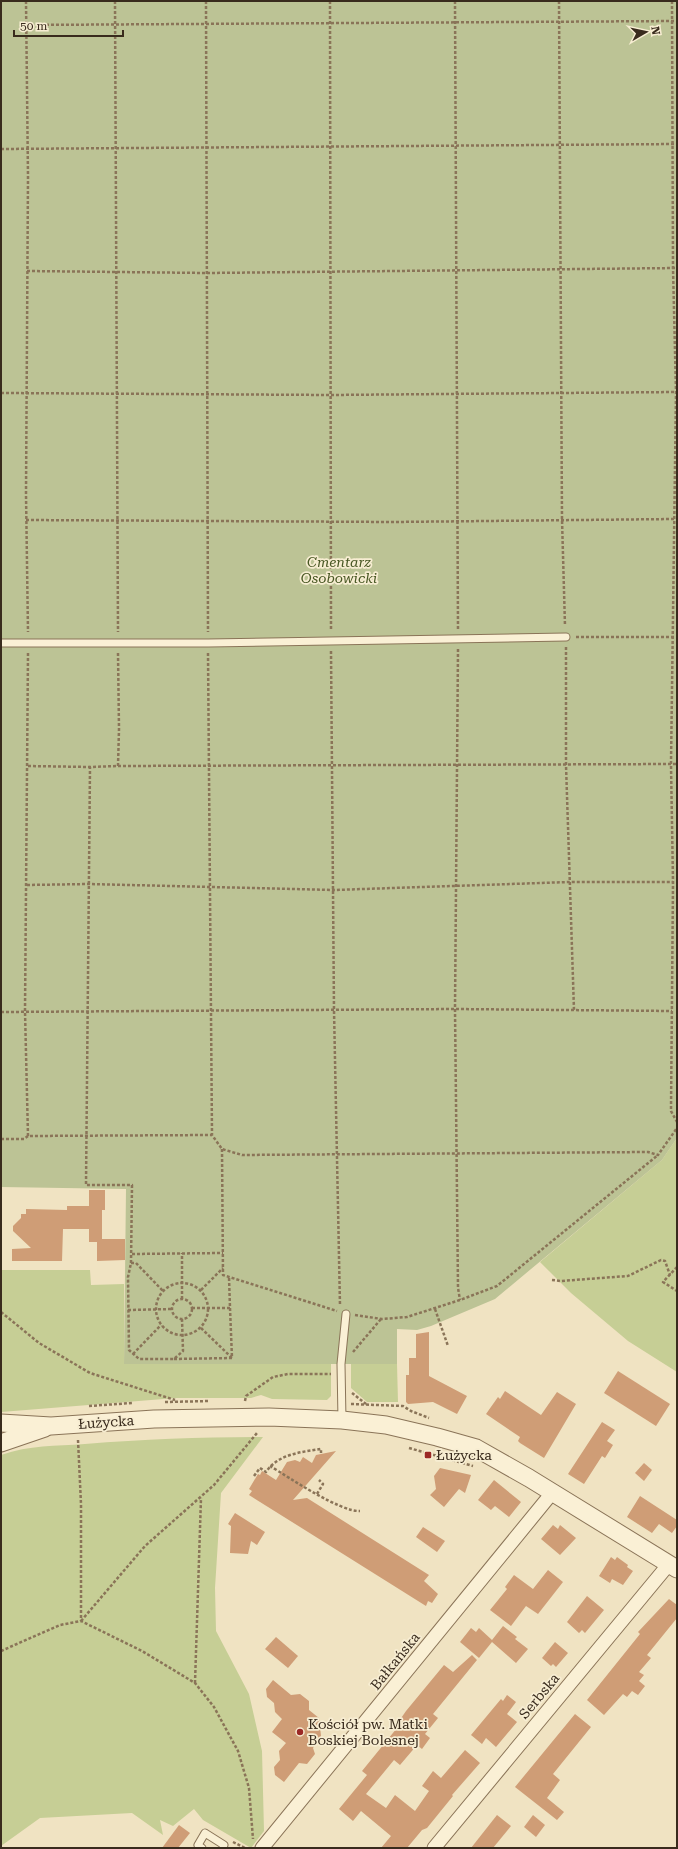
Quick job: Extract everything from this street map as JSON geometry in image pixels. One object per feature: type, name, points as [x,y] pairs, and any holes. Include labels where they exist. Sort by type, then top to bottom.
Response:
[{"type":"street","name":"Łużycka","points":[[1,1423],[51,1426],[154,1419],[270,1418],[342,1420],[386,1425],[476,1448],[673,1567]]},
{"type":"street","name":"Łużycka","points":[[1,1442],[51,1426]]},
{"type":"street","name":"Bałkańska","points":[[258,1847],[552,1493]]},
{"type":"street","name":"Serbska","points":[[434,1848],[673,1567]]},
{"type":"lane","points":[[1,643],[208,643],[566,637]]},
{"type":"lane","points":[[342,1420],[341,1374],[344,1322],[346,1314]]},
{"type":"lane","points":[[202,1848],[198,1845],[205,1833],[224,1845],[223,1848]]},
{"type":"path","points":[[26,1],[26,520],[28,644],[26,1011],[28,1136]]},
{"type":"path","points":[[115,1],[118,766]]},
{"type":"path","points":[[206,1],[210,1010],[212,1135],[222,1149],[223,1275],[340,1312],[334,1010],[331,640],[330,1]]},
{"type":"path","points":[[455,1],[455,270],[458,639],[455,1009],[458,1288],[460,1300]]},
{"type":"path","points":[[559,1],[562,519],[566,637],[566,765],[574,1010]]},
{"type":"path","points":[[672,1],[673,268],[676,428],[671,764],[673,882],[671,1111],[677,1122]]},
{"type":"path","points":[[26,25],[677,21]]},
{"type":"path","points":[[1,149],[677,144]]},
{"type":"path","points":[[27,271],[206,273],[331,270],[677,268]]},
{"type":"path","points":[[1,393],[330,395],[676,392]]},
{"type":"path","points":[[26,520],[332,520],[393,522],[457,520],[674,519]]},
{"type":"path","points":[[566,637],[677,637]]},
{"type":"path","points":[[28,766],[90,767],[333,764],[457,766],[677,764]]},
{"type":"path","points":[[90,767],[86,1185],[132,1185],[132,1263],[128,1277],[129,1350],[139,1359],[174,1360],[232,1358]]},
{"type":"path","points":[[27,885],[89,884],[334,890],[570,882],[673,882]]},
{"type":"path","points":[[1,1012],[455,1009],[672,1011]]},
{"type":"path","points":[[346,1314],[382,1319],[407,1317],[435,1309],[497,1286],[658,1155],[677,1128]]},
{"type":"path","points":[[1,1138],[87,1135],[212,1135]]},
{"type":"path","points":[[222,1149],[242,1155],[648,1152],[658,1155]]},
{"type":"path","points":[[182,1253],[182,1299]]},
{"type":"path","points":[[132,1254],[223,1253]]},
{"type":"path","points":[[552,1280],[561,1281],[628,1276],[661,1260],[664,1261],[670,1274]]},
{"type":"path","points":[[132,1263],[136,1263],[163,1291]]},
{"type":"path","points":[[677,1267],[663,1282],[677,1291]]},
{"type":"path","points":[[201,1290],[223,1268]]},
{"type":"path","points":[[229,1277],[232,1358]]},
{"type":"path","points":[[182,1283],[192,1284],[201,1290],[207,1299],[209,1308],[207,1319],[201,1328],[193,1334],[182,1336],[172,1334],[161,1325],[155,1310],[157,1300],[163,1291],[171,1285],[182,1283]]},
{"type":"path","points":[[182,1299],[188,1301],[192,1308],[190,1314],[182,1319],[174,1315],[172,1309],[174,1303],[182,1299]]},
{"type":"path","points":[[192,1308],[230,1308]]},
{"type":"path","points":[[128,1310],[172,1309]]},
{"type":"path","points":[[435,1309],[448,1346]]},
{"type":"path","points":[[1,1312],[39,1343],[90,1373],[177,1401]]},
{"type":"path","points":[[174,1360],[183,1351],[182,1319]]},
{"type":"path","points":[[349,1357],[382,1319]]},
{"type":"path","points":[[133,1354],[161,1325]]},
{"type":"path","points":[[201,1328],[232,1358]]},
{"type":"path","points":[[245,1401],[246,1396],[273,1377],[288,1374],[341,1374]]},
{"type":"path","points":[[348,1390],[366,1404]]},
{"type":"path","points":[[81,1621],[145,1546],[214,1485],[257,1433],[249,1433]]},
{"type":"path","points":[[78,1440],[81,1504],[81,1621]]},
{"type":"path","points":[[71,1441],[86,1440]]},
{"type":"path","points":[[406,1447],[478,1467]]},
{"type":"path","points":[[254,1476],[260,1468],[266,1472],[270,1466],[297,1453],[321,1449],[321,1453]]},
{"type":"path","points":[[270,1466],[317,1494],[352,1511],[360,1511]]},
{"type":"path","points":[[317,1494],[323,1484],[319,1480]]},
{"type":"path","points":[[195,1683],[200,1498]]},
{"type":"path","points":[[1,1651],[60,1625],[81,1621],[142,1651],[195,1683],[214,1707],[238,1751],[249,1788],[251,1829],[258,1847]]},
{"type":"green space","name":"Cmentarz Osobowicki","points":[[1,1],[677,1],[677,1138],[662,1160],[495,1299],[431,1326],[417,1330],[397,1329],[397,1364],[124,1364],[126,1189],[1,1187]]},
{"type":"green space","points":[[677,1138],[677,1372],[628,1341],[571,1293],[540,1262],[662,1160]]},
{"type":"green space","points":[[1,1270],[90,1270],[91,1285],[124,1284],[124,1364],[331,1364],[331,1396],[327,1400],[272,1399],[261,1395],[251,1398],[176,1398],[1,1412]]},
{"type":"green space","points":[[351,1364],[397,1364],[398,1402],[367,1402],[351,1388]]},
{"type":"green space","points":[[219,1437],[263,1437],[221,1493],[215,1588],[216,1631],[249,1694],[262,1751],[264,1831],[251,1848],[203,1820],[194,1809],[173,1826],[160,1820],[163,1835],[132,1813],[40,1818],[1,1846],[1,1455],[22,1449],[53,1446]]},
{"type":"building","points":[[89,1190],[105,1190],[105,1210],[102,1210],[102,1239],[125,1239],[125,1260],[97,1261],[97,1242],[89,1242],[89,1229],[63,1229],[62,1261],[12,1261],[12,1249],[31,1248],[13,1231],[13,1226],[21,1218],[21,1214],[26,1214],[26,1209],[67,1210],[67,1206],[89,1206]]},
{"type":"building","points":[[429,1332],[429,1376],[467,1396],[457,1414],[433,1402],[408,1404],[406,1402],[406,1375],[409,1375],[409,1358],[416,1358],[416,1334]]},
{"type":"building","points":[[618,1371],[670,1404],[656,1426],[604,1393]]},
{"type":"building","points":[[505,1391],[541,1415],[557,1392],[576,1404],[544,1458],[520,1443],[518,1441],[520,1437],[486,1414],[498,1397],[500,1399]]},
{"type":"building","points":[[602,1422],[615,1430],[607,1441],[613,1445],[605,1458],[602,1456],[584,1484],[568,1474]]},
{"type":"building","points":[[336,1451],[293,1500],[307,1498],[429,1575],[424,1581],[438,1594],[432,1603],[428,1601],[426,1606],[249,1495],[252,1491],[249,1489],[258,1474],[260,1475],[262,1471],[276,1480],[287,1462],[295,1460],[300,1462],[303,1457],[312,1463],[316,1455]]},
{"type":"building","points":[[644,1463],[652,1470],[644,1481],[635,1473]]},
{"type":"building","points":[[440,1468],[471,1475],[465,1493],[459,1489],[444,1507],[430,1495],[436,1489],[434,1476]]},
{"type":"building","points":[[494,1480],[521,1502],[509,1517],[495,1506],[491,1510],[478,1500]]},
{"type":"building","points":[[640,1496],[677,1520],[677,1526],[672,1533],[659,1524],[652,1533],[627,1517]]},
{"type":"building","points":[[235,1513],[265,1532],[257,1545],[251,1541],[248,1554],[230,1553],[231,1526],[228,1524]]},
{"type":"building","points":[[553,1525],[558,1529],[560,1525],[576,1538],[560,1555],[541,1539]]},
{"type":"building","points":[[423,1527],[445,1541],[437,1552],[416,1537]]},
{"type":"building","points":[[611,1557],[615,1560],[617,1557],[628,1565],[627,1567],[633,1571],[623,1585],[612,1579],[610,1583],[599,1576]]},
{"type":"building","points":[[548,1570],[563,1582],[538,1614],[526,1606],[511,1626],[490,1610],[507,1589],[505,1587],[514,1575],[533,1589]]},
{"type":"building","points":[[587,1596],[604,1610],[585,1633],[582,1630],[579,1633],[567,1622]]},
{"type":"building","points":[[669,1599],[677,1605],[677,1618],[647,1655],[651,1658],[639,1672],[644,1675],[639,1681],[645,1686],[638,1695],[632,1691],[627,1697],[623,1694],[604,1715],[587,1700],[640,1634],[638,1632]]},
{"type":"building","points":[[503,1626],[517,1637],[515,1639],[528,1649],[516,1663],[492,1642],[479,1658],[460,1642],[471,1628],[476,1632],[479,1628],[492,1640]]},
{"type":"building","points":[[276,1637],[298,1656],[288,1668],[265,1649]]},
{"type":"building","points":[[555,1642],[568,1653],[556,1667],[553,1664],[551,1666],[542,1658]]},
{"type":"building","points":[[472,1655],[477,1660],[433,1714],[438,1718],[425,1734],[430,1738],[422,1749],[417,1745],[400,1765],[394,1760],[366,1794],[386,1808],[395,1795],[415,1811],[429,1791],[422,1786],[433,1771],[441,1778],[465,1750],[480,1763],[452,1795],[453,1796],[427,1828],[422,1830],[407,1848],[381,1848],[391,1836],[361,1811],[353,1821],[339,1809],[367,1775],[362,1771],[397,1728],[395,1727],[406,1711],[444,1665],[453,1672]]},
{"type":"building","name":"Kościół pw. Matki Boskiej Bolesnej","points":[[273,1680],[291,1695],[300,1694],[309,1701],[309,1710],[319,1718],[321,1736],[313,1748],[315,1754],[307,1764],[299,1763],[284,1782],[275,1775],[274,1767],[280,1760],[279,1751],[286,1743],[272,1732],[282,1719],[275,1712],[274,1703],[267,1697],[266,1689]]},
{"type":"building","points":[[507,1695],[516,1702],[507,1714],[517,1722],[496,1747],[486,1738],[482,1744],[471,1735],[501,1699],[503,1701]]},
{"type":"building","points":[[575,1714],[591,1727],[553,1774],[560,1780],[547,1798],[564,1812],[557,1820],[515,1787]]},
{"type":"building","points":[[497,1815],[511,1826],[493,1848],[471,1848]]},
{"type":"building","points":[[533,1815],[545,1825],[536,1837],[524,1827]]},
{"type":"building","points":[[179,1825],[190,1833],[178,1848],[162,1848]]},
{"type":"place","name":"Łużycka","points":[[428,1455]]},
{"type":"place","name":"Kościół pw. Matki Boskiej Bolesnej","points":[[300,1732]]}]
